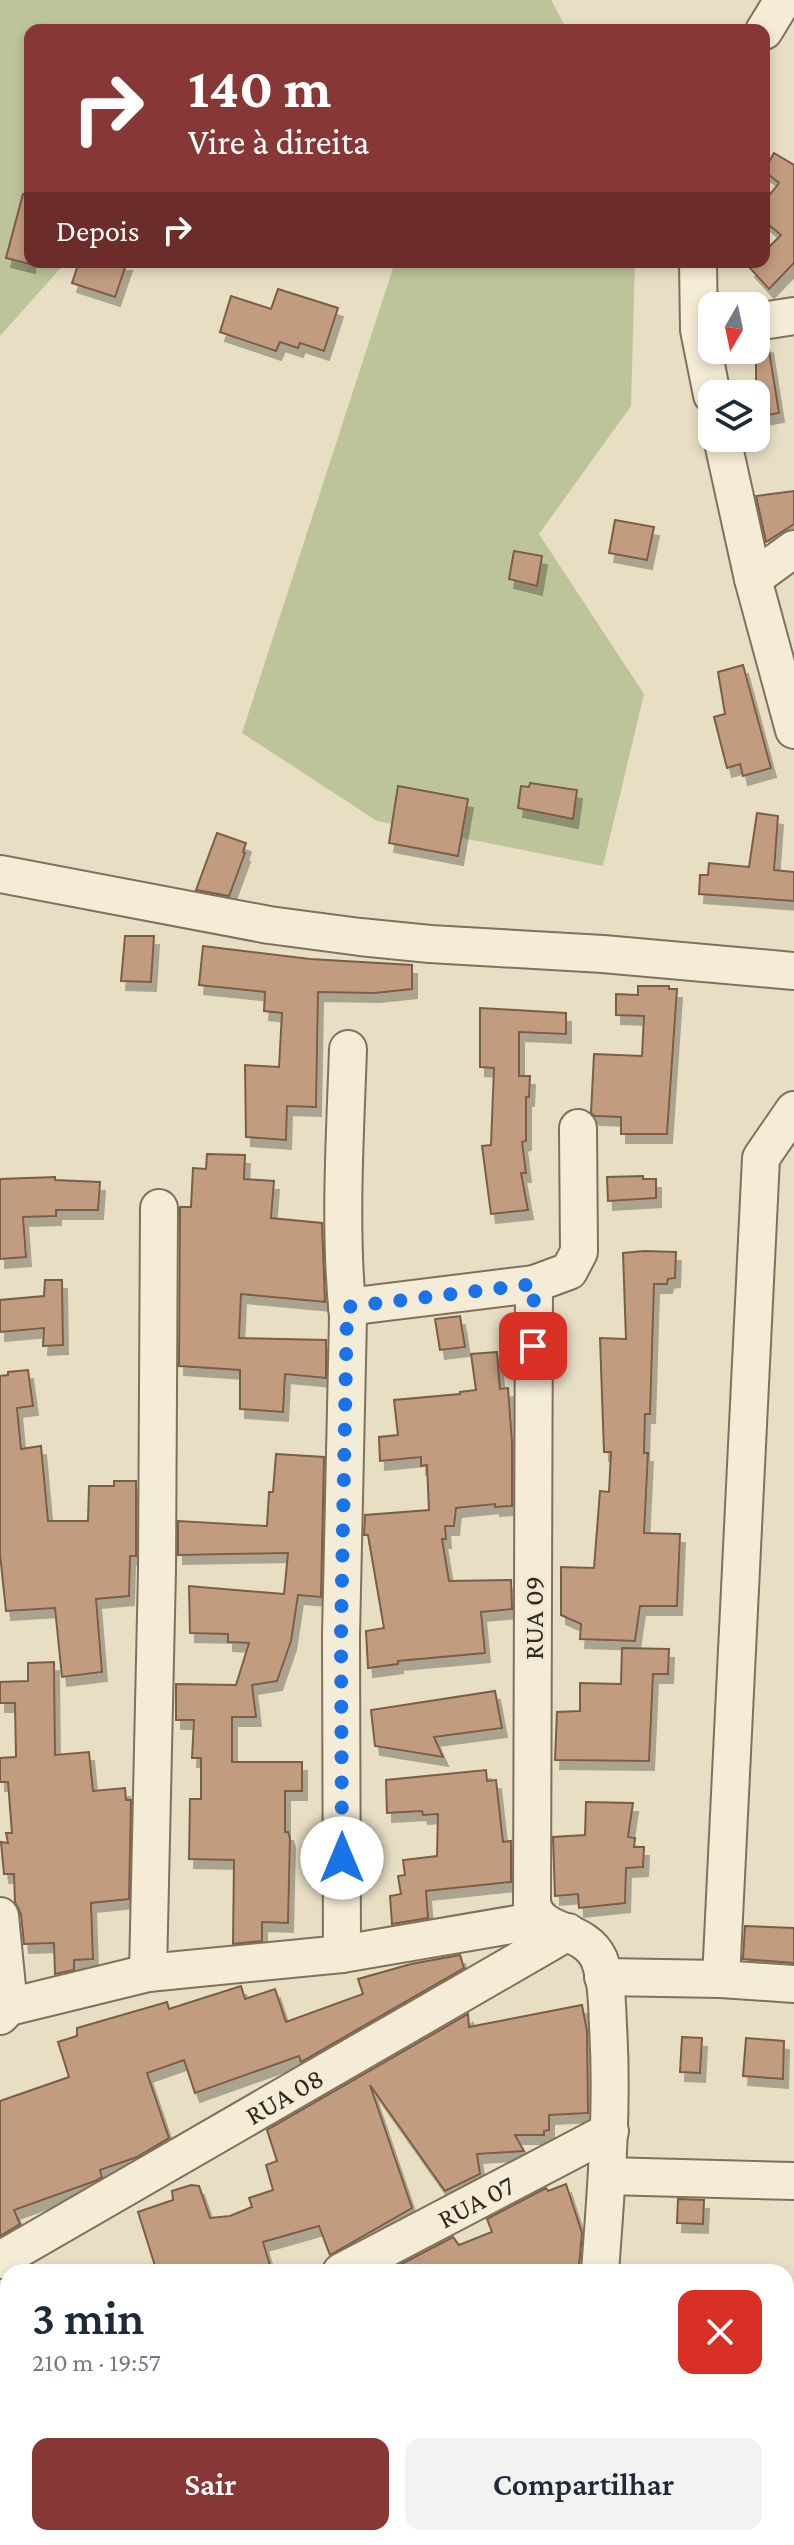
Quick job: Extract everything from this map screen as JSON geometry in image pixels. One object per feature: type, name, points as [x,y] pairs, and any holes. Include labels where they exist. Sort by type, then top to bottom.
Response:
[{"type":"street","points":[[699,268],[701,292]]},
{"type":"street","points":[[770,320],[794,316]]},
{"type":"street","points":[[725,452],[753,579],[794,730]]},
{"type":"street","points":[[753,579],[794,549]]},
{"type":"street","points":[[0,874],[172,908],[345,935],[794,971]]},
{"type":"street","points":[[342,1954],[341,1635],[347,1307],[343,1229],[348,1049]]},
{"type":"street","points":[[721,1979],[761,1158],[794,1110]]},
{"type":"street","points":[[347,1307],[534,1284],[569,1271],[579,1252],[578,1128]]},
{"type":"street","points":[[148,1973],[156,1585],[159,1208]]},
{"type":"street","name":"RUA 09","points":[[534,1284],[532,1903],[554,1926]]},
{"type":"street","points":[[0,1916],[4,2011],[148,1973],[342,1954],[554,1926],[587,1942],[600,1962],[610,2056],[610,2131],[601,2264]]},
{"type":"street","name":"RUA 08","points":[[0,2260],[554,1926]]},
{"type":"street","points":[[603,1977],[794,1984]]},
{"type":"street","name":"RUA 07","points":[[356,2264],[610,2131]]},
{"type":"street","points":[[607,2176],[794,2181]]},
{"type":"green space","points":[[0,0],[551,0],[564,24],[24,24],[24,268],[61,268],[0,336]]},
{"type":"green space","points":[[393,268],[635,268],[631,406],[539,534],[644,694],[603,866],[377,821],[242,733]]},
{"type":"building","points":[[774,153],[794,165],[794,263],[769,289],[750,268],[770,268],[770,246],[781,235],[770,226],[770,194],[779,183],[770,176],[770,160]]},
{"type":"building","points":[[23,194],[24,194],[24,262],[6,258]]},
{"type":"building","points":[[77,268],[125,268],[115,297],[72,283]]},
{"type":"building","points":[[278,289],[338,308],[324,351],[300,343],[298,348],[280,342],[276,351],[220,332],[231,296],[271,309]]},
{"type":"building","points":[[770,357],[779,413],[770,415],[770,380],[756,380],[756,364],[770,364]]},
{"type":"building","points":[[794,491],[794,524],[766,542],[756,496]]},
{"type":"building","points":[[615,520],[654,527],[647,560],[609,553]]},
{"type":"building","points":[[514,551],[542,556],[537,586],[509,579]]},
{"type":"building","points":[[743,665],[771,768],[743,776],[740,764],[727,768],[714,717],[725,714],[718,672]]},
{"type":"building","points":[[530,783],[577,790],[573,819],[518,808],[521,786],[529,787]]},
{"type":"building","points":[[398,786],[468,799],[458,856],[389,843]]},
{"type":"building","points":[[757,813],[778,816],[774,870],[794,872],[794,901],[699,894],[700,875],[708,875],[709,863],[749,867]]},
{"type":"building","points":[[217,833],[246,843],[229,896],[196,890]]},
{"type":"building","points":[[125,936],[154,936],[151,982],[121,981]]},
{"type":"building","points":[[203,946],[310,959],[412,965],[412,989],[375,993],[318,992],[316,1107],[287,1106],[286,1140],[246,1137],[245,1065],[279,1067],[282,1013],[264,1011],[265,992],[199,985]]},
{"type":"building","points":[[638,986],[677,989],[667,1134],[621,1134],[621,1117],[595,1116],[591,1113],[594,1054],[642,1056],[644,1016],[616,1015],[616,994],[638,995]]},
{"type":"building","points":[[480,1008],[566,1013],[566,1034],[519,1032],[519,1076],[530,1076],[529,1097],[526,1097],[526,1141],[522,1142],[526,1173],[521,1173],[528,1210],[491,1214],[482,1146],[491,1145],[494,1068],[480,1067]]},
{"type":"building","points":[[207,1154],[245,1155],[244,1179],[274,1181],[271,1218],[322,1223],[325,1302],[241,1294],[239,1338],[326,1340],[326,1378],[285,1374],[283,1412],[240,1409],[240,1370],[179,1366],[180,1207],[191,1207],[193,1168],[206,1169]]},
{"type":"building","points":[[643,1176],[643,1179],[656,1179],[656,1198],[608,1201],[607,1177]]},
{"type":"building","points":[[55,1177],[55,1180],[100,1182],[98,1210],[56,1210],[56,1216],[23,1217],[26,1257],[0,1259],[0,1179]]},
{"type":"building","points":[[676,1252],[675,1278],[668,1279],[667,1284],[654,1284],[650,1414],[645,1414],[644,1453],[648,1453],[644,1533],[680,1534],[677,1606],[640,1606],[635,1641],[580,1639],[581,1624],[561,1615],[561,1567],[594,1568],[600,1491],[609,1492],[611,1452],[604,1452],[600,1338],[626,1339],[623,1253]]},
{"type":"building","points":[[45,1280],[62,1280],[63,1345],[43,1346],[44,1328],[0,1332],[0,1300],[44,1296]]},
{"type":"building","points":[[460,1316],[465,1347],[440,1350],[435,1319]]},
{"type":"building","points":[[497,1352],[500,1389],[508,1388],[512,1506],[495,1507],[495,1504],[456,1508],[454,1526],[445,1526],[446,1539],[442,1539],[449,1581],[511,1580],[512,1609],[481,1612],[485,1653],[398,1661],[398,1664],[368,1668],[366,1631],[384,1628],[368,1535],[364,1535],[365,1515],[429,1510],[427,1465],[421,1466],[421,1457],[380,1461],[379,1437],[398,1435],[394,1400],[476,1390],[471,1354]]},
{"type":"building","points":[[28,1370],[33,1406],[17,1408],[21,1449],[41,1446],[48,1521],[88,1521],[89,1486],[114,1486],[114,1481],[136,1481],[136,1556],[130,1556],[129,1596],[96,1599],[102,1672],[62,1677],[55,1608],[6,1611],[0,1554],[0,1376]]},
{"type":"building","points":[[276,1454],[324,1457],[321,1597],[298,1595],[291,1641],[277,1681],[252,1685],[256,1717],[232,1717],[232,1762],[302,1762],[302,1791],[285,1791],[285,1832],[290,1838],[288,1923],[262,1922],[262,1941],[233,1944],[234,1860],[189,1859],[190,1799],[201,1799],[201,1758],[192,1758],[194,1720],[176,1720],[176,1684],[236,1685],[249,1643],[228,1642],[228,1634],[190,1633],[189,1586],[284,1594],[288,1553],[178,1555],[178,1521],[267,1526]]},
{"type":"building","points":[[622,1648],[669,1649],[668,1674],[653,1674],[649,1761],[555,1760],[557,1712],[580,1711],[580,1683],[621,1684]]},
{"type":"building","points":[[54,1662],[55,1755],[89,1752],[93,1791],[125,1788],[126,1800],[131,1800],[129,1899],[91,1903],[93,1959],[74,1960],[74,1970],[55,1974],[54,1943],[24,1944],[21,1914],[15,1902],[14,1874],[4,1874],[1,1842],[8,1843],[6,1833],[12,1833],[8,1782],[0,1782],[0,1758],[16,1757],[15,1703],[0,1703],[0,1682],[28,1681],[28,1663]]},
{"type":"building","points":[[495,1691],[502,1728],[434,1737],[443,1757],[375,1746],[371,1710]]},
{"type":"building","points":[[486,1770],[487,1781],[496,1780],[503,1842],[511,1841],[511,1882],[426,1891],[428,1918],[392,1924],[390,1896],[401,1894],[398,1876],[405,1875],[403,1860],[437,1856],[438,1814],[423,1815],[422,1811],[387,1813],[386,1780]]},
{"type":"building","points":[[586,1802],[633,1803],[628,1837],[635,1838],[634,1847],[644,1847],[643,1867],[626,1868],[625,1903],[579,1908],[578,1894],[555,1896],[553,1837],[585,1835]]},
{"type":"building","points":[[745,1926],[794,1928],[794,1963],[743,1959]]},
{"type":"building","points":[[460,1955],[464,1968],[301,2062],[299,2056],[195,2093],[184,2060],[147,2073],[169,2138],[137,2157],[100,2170],[102,2177],[95,2181],[14,2210],[20,2224],[0,2236],[0,2101],[69,2077],[58,2042],[77,2036],[77,2028],[167,2002],[169,2009],[241,1986],[245,1999],[275,1989],[286,2022],[363,1994],[358,1979],[411,1964]]},
{"type":"building","points":[[582,2005],[587,2031],[588,2113],[549,2115],[549,2130],[544,2131],[544,2135],[515,2135],[524,2151],[477,2154],[480,2174],[445,2191],[370,2085],[412,2208],[330,2255],[319,2226],[263,2242],[270,2264],[154,2264],[138,2212],[173,2200],[172,2191],[191,2185],[199,2186],[210,2218],[230,2216],[252,2207],[249,2198],[273,2190],[266,2165],[277,2161],[267,2130],[468,2014],[469,2027]]},
{"type":"building","points":[[682,2037],[702,2038],[700,2073],[680,2072]]},
{"type":"building","points":[[746,2038],[784,2041],[783,2079],[743,2076]]},
{"type":"building","points":[[566,2184],[582,2233],[579,2264],[401,2264],[453,2237],[459,2245],[492,2232],[487,2219],[546,2188],[548,2191]]},
{"type":"building","points":[[678,2199],[704,2200],[703,2224],[677,2223]]},
{"type":"route","points":[[342,1858],[341,1635],[347,1307],[534,1284],[533,1346]]}]
